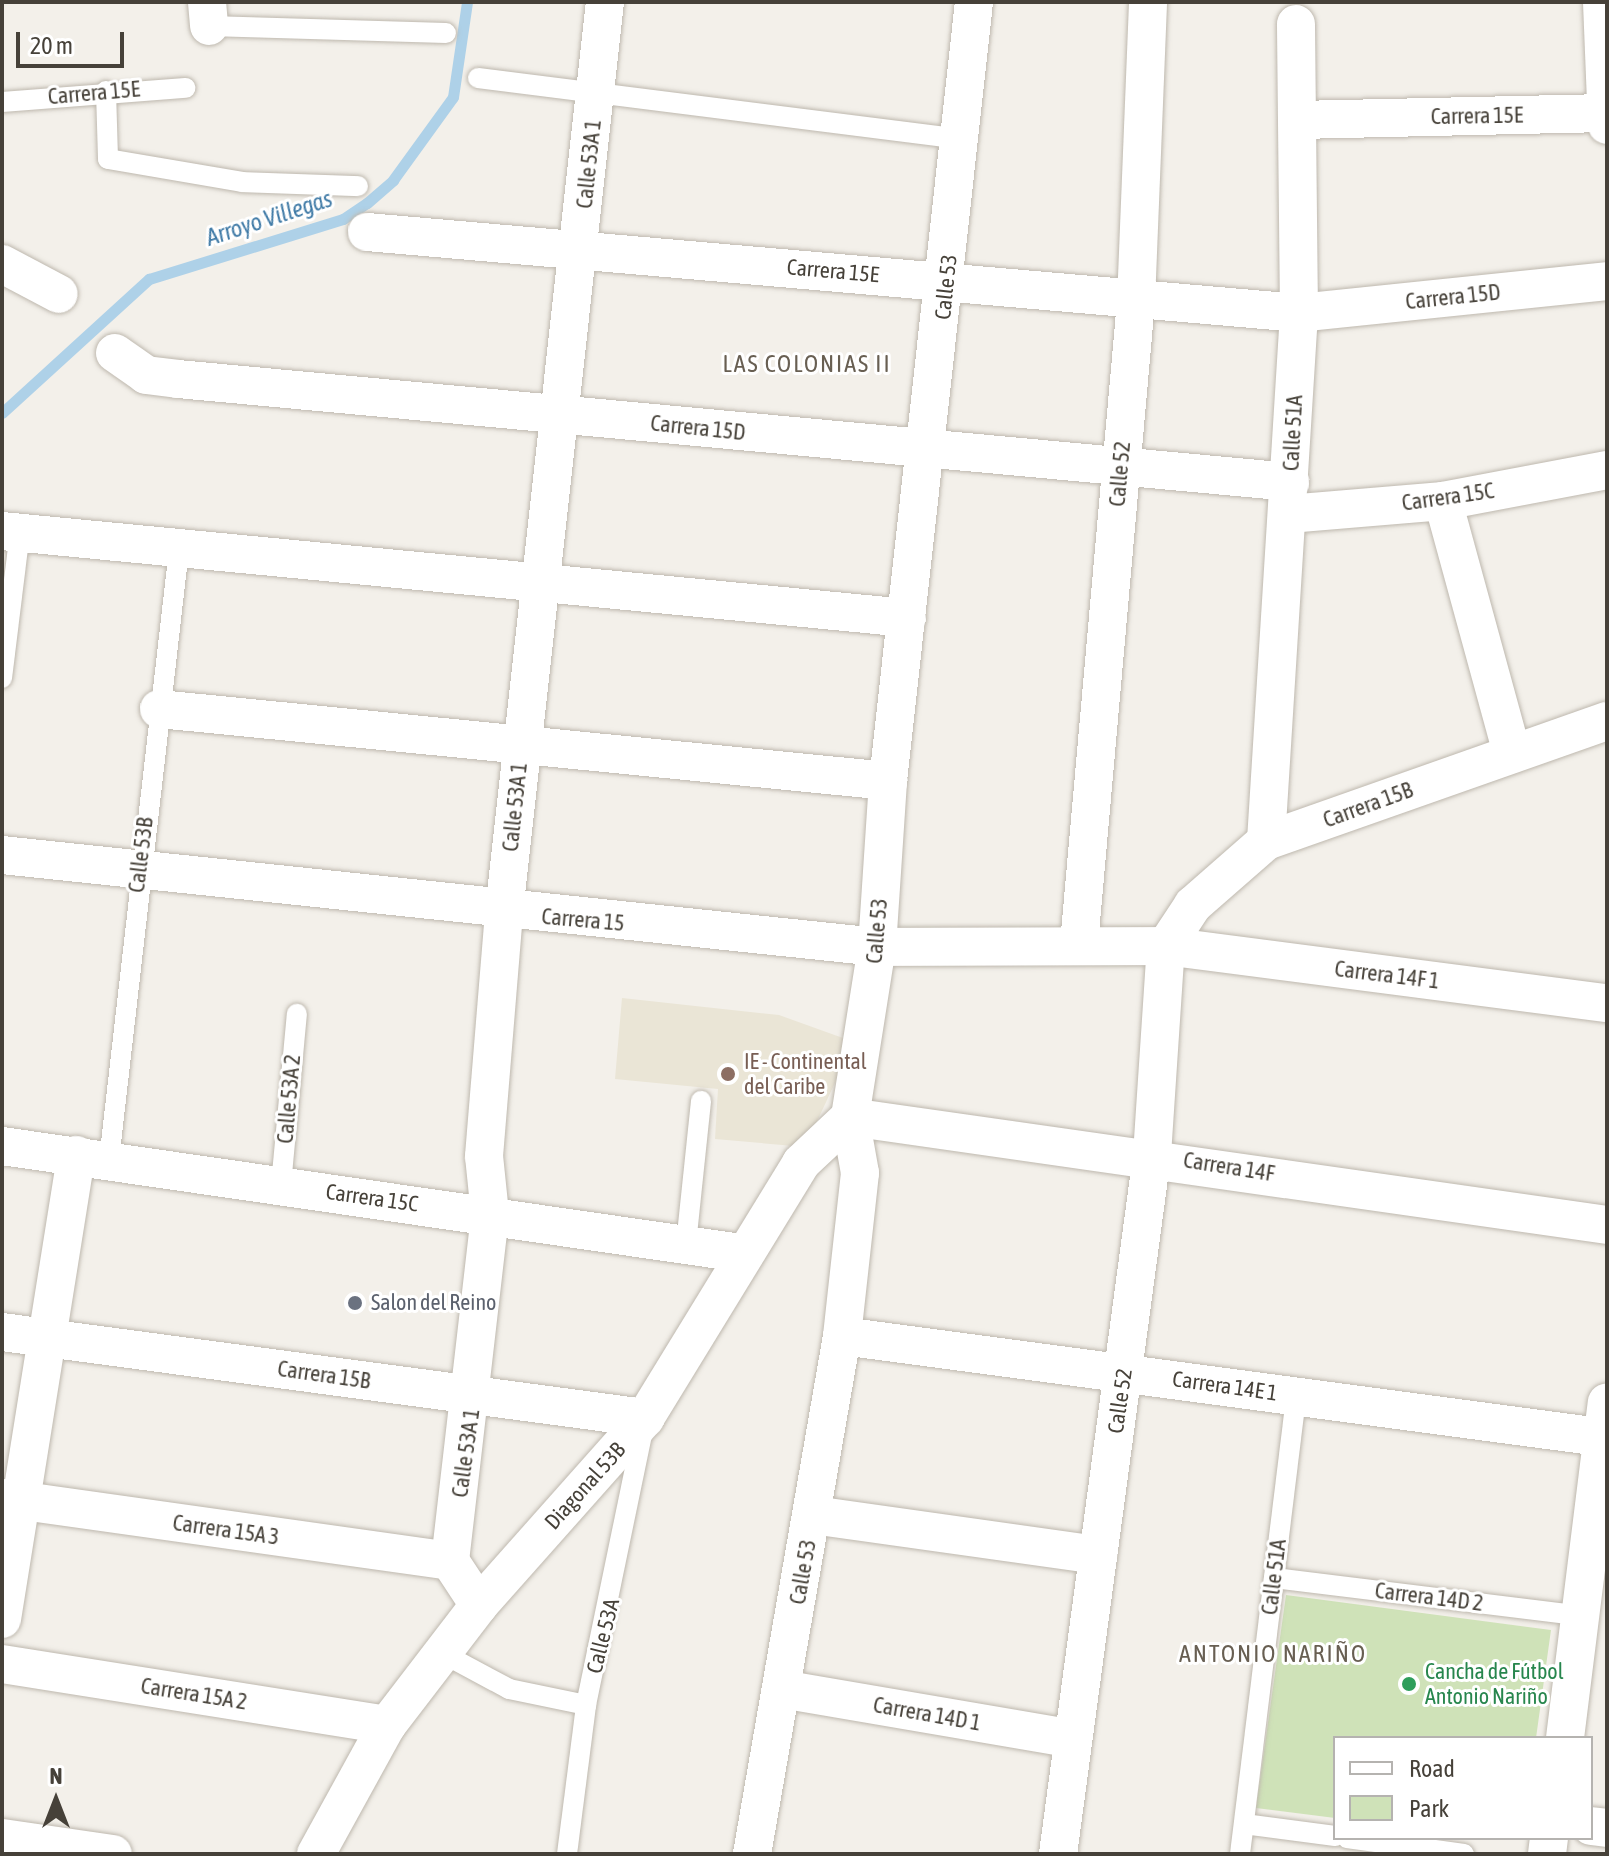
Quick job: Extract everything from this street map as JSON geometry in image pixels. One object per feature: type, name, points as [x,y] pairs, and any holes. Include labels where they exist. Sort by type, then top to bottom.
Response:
[{"type":"street","name":"Calle 53A 1","points":[[450,1561],[474,1395],[490,1214],[484,1156],[504,912],[539,580],[580,251],[605,2]]},
{"type":"street","name":"Calle 53","points":[[752,1854],[842,1336],[860,1173],[850,1117],[877,947],[888,781],[948,280],[974,2]]},
{"type":"street","name":"Calle 52","points":[[1079,944],[1136,302],[1148,2]]},
{"type":"street","points":[[1602,2],[1607,125]]},
{"type":"street","name":"Calle 51A","points":[[1266,841],[1299,313],[1296,24]]},
{"type":"street","name":"Carrera 15E","points":[[1298,120],[1607,113]]},
{"type":"street","name":"Carrera 15E","points":[[367,232],[948,280],[1136,302],[1299,313]]},
{"type":"street","points":[[2,264],[59,294]]},
{"type":"street","name":"Carrera 15D","points":[[1299,313],[1607,281]]},
{"type":"street","name":"Carrera 15D","points":[[115,353],[146,375],[1120,471],[1289,498]]},
{"type":"street","name":"Carrera 15C","points":[[1289,498],[1443,501],[1607,470]]},
{"type":"street","points":[[1443,501],[1512,754]]},
{"type":"street","points":[[11,531],[907,618]]},
{"type":"street","points":[[159,709],[888,781]]},
{"type":"street","name":"Carrera 15B","points":[[1166,946],[1193,905],[1266,841],[1607,721]]},
{"type":"street","name":"Carrera 15","points":[[2,855],[139,868],[504,912],[877,947],[1166,946]]},
{"type":"street","name":"Calle 52","points":[[1058,1854],[1152,1155],[1166,946]]},
{"type":"street","name":"Carrera 14F 1","points":[[1166,946],[1607,1003]]},
{"type":"street","name":"Carrera 14F","points":[[850,1117],[1152,1155],[1607,1225]]},
{"type":"street","name":"Diagonal 53B","points":[[316,1854],[387,1725],[479,1605],[645,1418],[741,1253],[801,1163],[850,1117]]},
{"type":"street","name":"Carrera 15C","points":[[2,1146],[490,1214],[741,1253]]},
{"type":"street","name":"Calle 53B","points":[[2,1619],[12,1500],[47,1338],[93,1158]]},
{"type":"street","name":"Carrera 15B","points":[[2,1332],[645,1418]]},
{"type":"street","name":"Carrera 14E 1","points":[[842,1336],[1296,1396],[1605,1426]]},
{"type":"street","points":[[1565,1736],[1590,1632],[1605,1426]]},
{"type":"street","name":"Carrera 15A 3","points":[[12,1500],[450,1561]]},
{"type":"street","points":[[813,1515],[1098,1555]]},
{"type":"street","points":[[450,1561],[479,1605]]},
{"type":"street","name":"Carrera 15A 2","points":[[2,1664],[387,1725]]},
{"type":"street","name":"Carrera 14D 1","points":[[781,1689],[1073,1739]]},
{"type":"street","points":[[2,1838],[113,1854]]},
{"type":"street","points":[[316,1854],[324,1854]]},
{"type":"lane","points":[[208,14],[446,33]]},
{"type":"lane","points":[[478,78],[961,139]]},
{"type":"lane","name":"Carrera 15E","points":[[2,102],[106,91],[185,88]]},
{"type":"lane","points":[[106,91],[108,159],[242,182],[358,186]]},
{"type":"lane","points":[[2,678],[11,531]]},
{"type":"lane","name":"Calle 53B","points":[[93,1158],[139,868],[179,549]]},
{"type":"lane","name":"Calle 53A 2","points":[[281,1185],[297,1014]]},
{"type":"lane","points":[[686,1244],[701,1101]]},
{"type":"lane","name":"Calle 51A","points":[[1240,1854],[1296,1396]]},
{"type":"lane","name":"Calle 53A","points":[[567,1854],[586,1705],[645,1418]]},
{"type":"lane","name":"Carrera 14D 2","points":[[1274,1578],[1590,1632]]},
{"type":"lane","points":[[442,1653],[509,1689],[586,1705]]},
{"type":"lane","points":[[1244,1824],[1333,1836]]},
{"type":"lane","points":[[1362,1840],[1464,1854]]},
{"type":"shaded area","name":"IE - Continental del Caribe","points":[[622,998],[779,1015],[854,1042],[805,1147],[715,1139],[718,1089],[615,1079]]},
{"type":"green space","name":"Cancha de Fútbol Antonio Nariño","points":[[1286,1595],[1551,1630],[1536,1736],[1333,1736],[1333,1818],[1256,1808]]},
{"type":"waterway","name":"Arroyo Villegas","points":[[2,413],[149,279],[343,219],[367,203],[393,180],[453,97],[467,2]]},
{"type":"place","name":"IE - Continental del Caribe","points":[[728,1074]]},
{"type":"place","name":"Salon del Reino","points":[[355,1303]]},
{"type":"place","name":"Cancha de Fútbol Antonio Nariño","points":[[1409,1684]]},
{"type":"district","name":"LAS COLONIAS II","points":[[807,364]]},
{"type":"district","name":"ANTONIO NARIÑO","points":[[1273,1654]]}]
